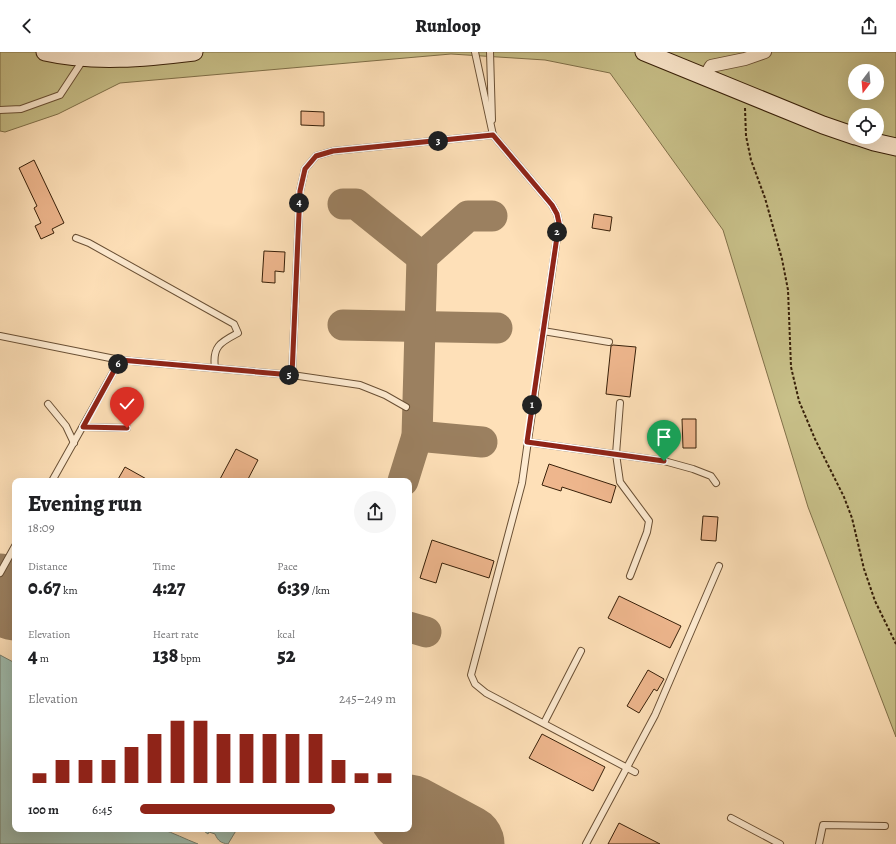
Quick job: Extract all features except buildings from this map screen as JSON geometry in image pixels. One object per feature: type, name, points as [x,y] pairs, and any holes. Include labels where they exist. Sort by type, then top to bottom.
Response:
[{"type":"street","points":[[45,52],[60,56],[112,58],[194,52]]},
{"type":"street","points":[[644,52],[823,125],[848,134]]},
{"type":"street","points":[[705,76],[711,66],[745,59],[765,52]]},
{"type":"street","points":[[883,144],[896,147]]},
{"type":"lane","points":[[475,52],[493,135],[552,205],[557,214],[559,223],[522,483],[471,675],[475,684],[486,693],[635,772]]},
{"type":"lane","points":[[490,52],[493,135]]},
{"type":"lane","points":[[0,110],[21,109],[60,95],[85,57]]},
{"type":"lane","points":[[292,375],[300,191],[305,169],[309,164],[316,156],[333,151],[493,135]]},
{"type":"lane","points":[[76,238],[88,243],[234,324],[238,332],[221,342],[216,349],[214,358],[215,368]]},
{"type":"lane","points":[[543,331],[609,342]]},
{"type":"lane","points":[[0,336],[120,360],[292,375],[360,385],[385,395],[406,407]]},
{"type":"lane","points":[[54,478],[120,360]]},
{"type":"lane","points":[[620,403],[616,454],[620,482],[648,521],[647,532],[630,576]]},
{"type":"lane","points":[[48,404],[66,426],[74,443]]},
{"type":"lane","points":[[83,427],[127,428]]},
{"type":"lane","points":[[527,442],[664,461],[711,476],[716,483]]},
{"type":"lane","points":[[0,573],[12,551]]},
{"type":"lane","points":[[586,844],[655,715],[719,566]]},
{"type":"lane","points":[[544,723],[581,651]]},
{"type":"lane","points":[[732,818],[780,844]]},
{"type":"lane","points":[[819,844],[823,825],[886,826]]},
{"type":"path","points":[[748,94],[744,109],[746,136],[782,259],[788,290],[791,367],[799,401],[815,439],[844,497],[852,518],[864,568],[875,601],[896,644]]},
{"type":"shaded area","points":[[0,52],[896,52],[896,737],[808,507],[723,230],[610,73],[545,60],[451,54],[120,83],[58,114],[5,132],[0,131]]},
{"type":"shaded area","points":[[0,655],[12,661],[12,832],[170,832],[198,844],[0,844]]},
{"type":"shaded area","points":[[209,832],[235,832],[228,844],[220,841],[215,834]]},
{"type":"taxiway","points":[[343,204],[356,204],[422,257]]},
{"type":"taxiway","points":[[404,478],[417,436],[422,257],[468,216],[492,216]]},
{"type":"taxiway","points":[[343,325],[497,328]]},
{"type":"taxiway","points":[[417,436],[482,442]]},
{"type":"taxiway","points":[[412,628],[426,632]]},
{"type":"runway","points":[[0,593],[12,599]]},
{"type":"runway","points":[[412,816],[465,844]]},
{"type":"route","points":[[127,428],[83,427],[120,360],[292,375],[300,191],[305,169],[316,156],[333,151],[493,135],[552,205],[557,214],[559,223],[527,442],[664,461]]}]
